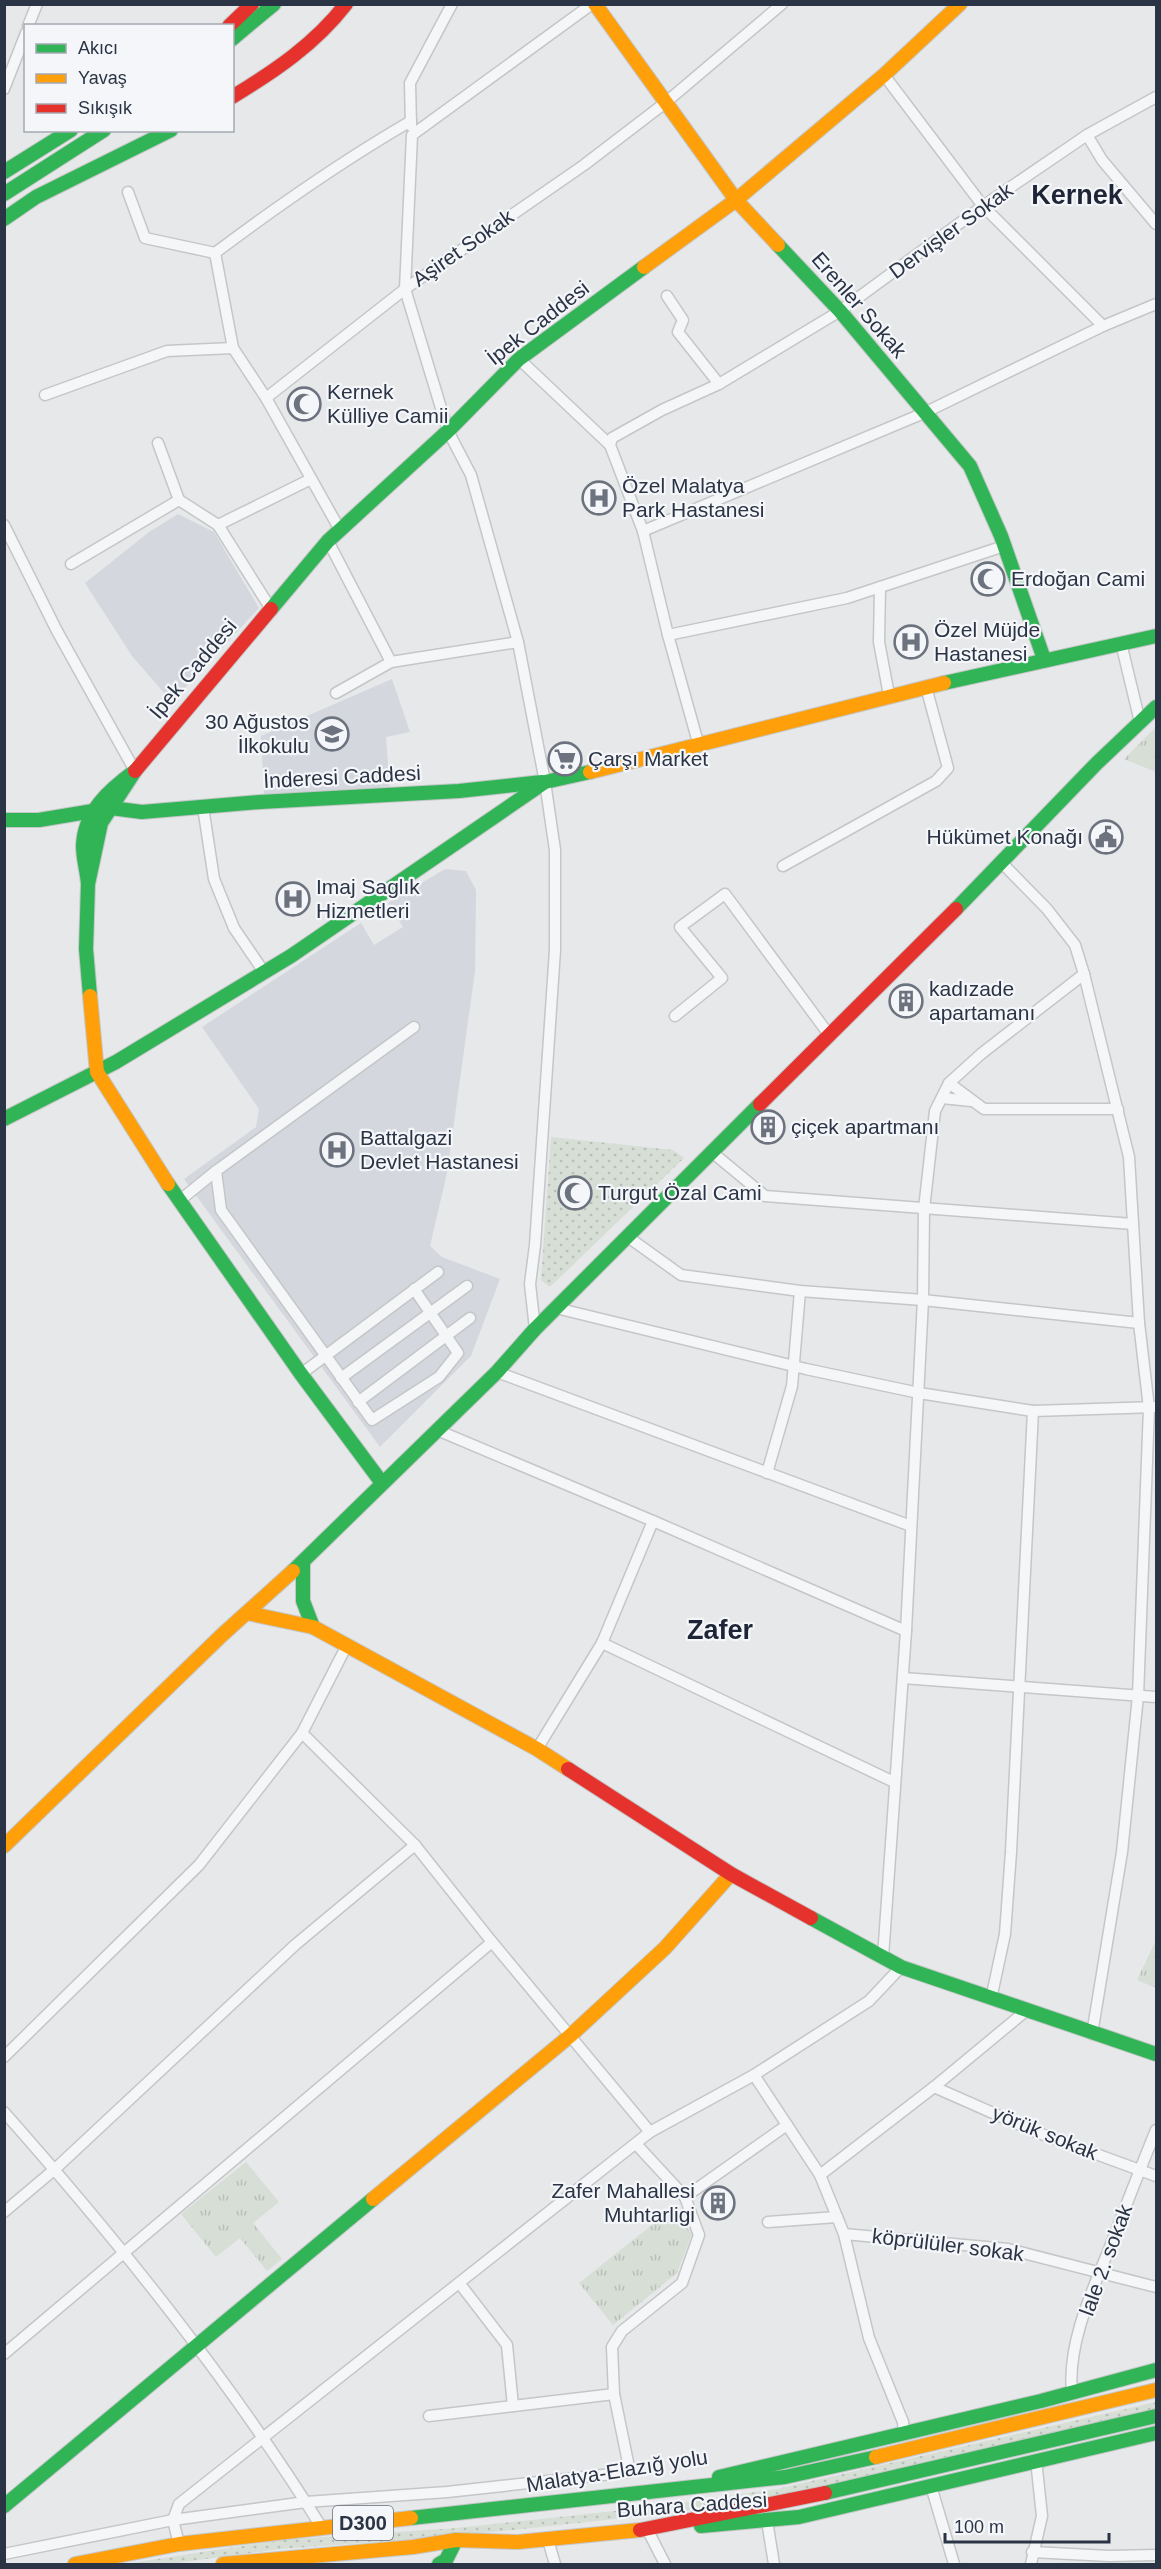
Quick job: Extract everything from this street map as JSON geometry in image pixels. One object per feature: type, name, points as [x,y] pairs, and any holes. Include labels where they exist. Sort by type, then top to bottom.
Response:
[{"type":"main road","points":[[231,24],[252,4]]},
{"type":"main road","points":[[234,37],[274,4]]},
{"type":"main road","points":[[234,96],[295,57],[334,21],[346,4]]},
{"type":"main road","name":"Erenler Sokak","points":[[593,4],[620,36],[665,104],[736,200],[840,311],[970,466],[981,486],[1044,659]]},
{"type":"main road","name":"İpek Caddesi","points":[[135,771],[328,540],[448,430],[519,359],[736,200],[884,75],[960,4]]},
{"type":"main road","points":[[4,172],[68,132]]},
{"type":"main road","points":[[4,194],[101,132]]},
{"type":"main road","points":[[4,219],[36,197],[167,132]]},
{"type":"main road","points":[[4,1119],[97,1072],[264,972],[545,782],[699,746],[926,687],[1156,636]]},
{"type":"main road","points":[[4,1846],[303,1562],[497,1372],[535,1329],[1002,863],[1097,763],[1156,707]]},
{"type":"main road","points":[[88,885],[101,823],[135,771]]},
{"type":"main road","points":[[135,771],[116,785],[97,804],[86,824],[83,845],[88,885],[86,949],[97,1072],[179,1201],[301,1374],[382,1483]]},
{"type":"main road","name":"İnderesi Caddesi","points":[[4,820],[39,820],[111,808],[142,812],[459,791],[545,782]]},
{"type":"main road","points":[[303,1562],[303,1601],[313,1626]]},
{"type":"main road","points":[[248,1613],[313,1626],[346,1647],[537,1749],[731,1874],[901,1967],[1156,2054]]},
{"type":"main road","points":[[4,2506],[571,2035],[665,1948],[731,1874]]},
{"type":"main road","name":"Malatya-Elazığ yolu","points":[[75,2565],[179,2544],[653,2491],[904,2434],[1156,2370]]},
{"type":"main road","points":[[653,2491],[762,2481],[809,2473],[1156,2390]]},
{"type":"main road","points":[[647,2529],[813,2496],[1156,2416]]},
{"type":"main road","name":"Buhara Caddesi","points":[[223,2565],[413,2547],[456,2540],[518,2542],[548,2540],[647,2529],[799,2517],[1156,2433]]},
{"type":"main road","points":[[444,2563],[456,2540]]},
{"type":"street","points":[[29,24],[37,4]]},
{"type":"street","points":[[452,4],[410,83],[412,135],[405,289],[448,430],[471,476],[518,642],[545,782],[555,850],[555,950],[543,1097],[535,1245],[530,1284],[535,1329]]},
{"type":"street","points":[[412,135],[593,4]]},
{"type":"street","name":"Aşiret Sokak","points":[[266,398],[405,289],[584,165],[665,104],[782,4]]},
{"type":"street","points":[[4,89],[24,38]]},
{"type":"street","points":[[884,75],[983,206],[1103,326]]},
{"type":"street","name":"Dervişler Sokak","points":[[610,445],[612,438],[662,410],[719,384],[840,311],[983,206],[1087,135],[1156,97]]},
{"type":"street","points":[[128,192],[145,238],[215,253],[313,181],[411,121]]},
{"type":"street","points":[[1087,135],[1102,160],[1156,224]]},
{"type":"street","points":[[215,253],[233,348],[266,398],[340,530]]},
{"type":"street","points":[[667,296],[683,320],[678,332],[719,384]]},
{"type":"street","points":[[643,531],[924,413],[1103,326],[1156,304]]},
{"type":"street","points":[[45,395],[167,351],[233,348]]},
{"type":"street","points":[[519,359],[610,445],[643,531],[668,635],[699,746]]},
{"type":"street","points":[[158,443],[179,500],[218,525],[271,609]]},
{"type":"street","points":[[218,525],[311,479]]},
{"type":"street","points":[[71,564],[179,500]]},
{"type":"street","points":[[4,525],[57,631],[135,771]]},
{"type":"street","points":[[328,540],[391,662]]},
{"type":"street","points":[[668,635],[847,598],[1004,546]]},
{"type":"street","points":[[879,587],[879,642],[889,696]]},
{"type":"street","points":[[336,693],[391,662],[518,642]]},
{"type":"street","points":[[1121,643],[1140,722]]},
{"type":"street","points":[[783,866],[936,782],[945,774],[948,768],[926,687]]},
{"type":"street","points":[[203,807],[214,879],[234,928],[264,972]]},
{"type":"street","points":[[1002,863],[1047,909],[1075,945],[1084,974],[1129,1157],[1139,1323],[1153,1407],[1138,1696],[1122,1852],[1092,2034]]},
{"type":"street","points":[[675,1016],[722,978],[680,927],[725,894],[830,1036]]},
{"type":"street","points":[[883,1957],[906,1631],[923,1300],[924,1209],[935,1111],[949,1083],[981,1054],[1084,974]]},
{"type":"street","points":[[179,1201],[216,1171],[414,1027]]},
{"type":"street","points":[[949,1083],[984,1109],[1118,1109]]},
{"type":"street","points":[[942,1098],[973,1102]]},
{"type":"street","points":[[713,1153],[765,1196],[1133,1224]]},
{"type":"street","points":[[216,1171],[221,1210],[372,1420],[439,1377],[458,1353],[414,1289]]},
{"type":"street","points":[[628,1237],[681,1275],[800,1291],[923,1300],[1139,1323]]},
{"type":"street","points":[[301,1374],[438,1272]]},
{"type":"street","points":[[341,1378],[467,1286]]},
{"type":"street","points":[[767,1473],[792,1386],[800,1291]]},
{"type":"street","points":[[556,1308],[793,1366],[919,1393],[1033,1411],[1153,1407]]},
{"type":"street","points":[[358,1402],[470,1318]]},
{"type":"street","points":[[497,1372],[911,1526]]},
{"type":"street","points":[[992,1999],[1005,1934],[1033,1411]]},
{"type":"street","points":[[437,1431],[653,1521],[906,1631]]},
{"type":"street","points":[[537,1749],[602,1643],[653,1521]]},
{"type":"street","points":[[602,1643],[894,1782]]},
{"type":"street","points":[[4,2057],[199,1865],[302,1733],[346,1647]]},
{"type":"street","points":[[903,1678],[1156,1697]]},
{"type":"street","points":[[302,1733],[415,1845],[492,1942],[650,2132]]},
{"type":"street","points":[[4,2212],[55,2169],[286,1953],[415,1845]]},
{"type":"street","points":[[4,2354],[492,1942]]},
{"type":"street","points":[[179,2544],[173,2520],[179,2504],[650,2132],[754,2075],[869,2001],[901,1967]]},
{"type":"street","points":[[820,2175],[934,2087],[1027,2010]]},
{"type":"street","points":[[754,2075],[820,2175],[844,2234],[869,2338],[903,2422],[904,2434]]},
{"type":"street","name":"yörük sokak","points":[[934,2087],[1036,2132],[1156,2176]]},
{"type":"street","points":[[4,2112],[55,2169],[199,2346],[322,2528]]},
{"type":"street","points":[[685,2198],[786,2125]]},
{"type":"street","name":"lale 2. sokak","points":[[1072,2393],[1071,2367],[1100,2272],[1156,2130]]},
{"type":"street","points":[[4,2554],[173,2520],[306,2502],[447,2492],[630,2472],[614,2394],[612,2347],[622,2331],[682,2283],[699,2235],[685,2198],[636,2144]]},
{"type":"street","points":[[768,2222],[837,2217]]},
{"type":"street","name":"köprülüler sokak","points":[[844,2234],[1008,2249],[1156,2287]]},
{"type":"street","points":[[460,2284],[507,2345],[513,2406]]},
{"type":"street","points":[[429,2416],[614,2394]]},
{"type":"street","points":[[1031,2565],[1032,2552],[1042,2516],[1036,2460]]},
{"type":"street","points":[[931,2486],[954,2565]]},
{"type":"street","points":[[767,2521],[774,2565]]},
{"type":"street","points":[[647,2529],[665,2565]]},
{"type":"street","points":[[548,2540],[555,2565]]},
{"type":"street","points":[[1032,2552],[1109,2556],[1156,2555]]},
{"type":"shaded area","points":[[178,514],[214,532],[259,608],[172,702],[132,656],[85,583],[149,532]]},
{"type":"shaded area","name":"30 Ağustos İlkokulu","points":[[392,679],[410,732],[386,737],[390,791],[264,794],[261,736]]},
{"type":"shaded area","name":"Battalgazi Devlet Hastanesi","points":[[445,869],[466,871],[476,890],[475,971],[447,1173],[430,1246],[442,1257],[500,1279],[471,1356],[380,1447],[184,1179],[256,1127],[259,1109],[202,1027],[361,923],[374,945],[403,927],[388,903]]},
{"type":"green space","points":[[1156,727],[1156,772],[1124,759]]},
{"type":"green space","points":[[551,1137],[673,1150],[684,1158],[550,1287],[541,1280]]},
{"type":"green space","points":[[1156,1940],[1156,1988],[1137,1980]]},
{"type":"green space","points":[[246,2162],[279,2202],[253,2223],[282,2259],[267,2271],[240,2238],[216,2257],[181,2214]]},
{"type":"green space","points":[[672,2209],[692,2234],[677,2273],[613,2325],[579,2283]]},
{"type":"green space","points":[[1156,2402],[1156,2410],[777,2498],[652,2515],[457,2536],[281,2549],[169,2564],[125,2564],[281,2540],[457,2528],[652,2507],[777,2489]]},
{"type":"traffic: fast","points":[[234,37],[274,4]]},
{"type":"traffic: fast","points":[[4,172],[68,132]]},
{"type":"traffic: fast","points":[[4,194],[101,132]]},
{"type":"traffic: fast","points":[[4,219],[36,197],[167,132]]},
{"type":"traffic: fast","points":[[778,245],[840,311],[970,466],[1001,536],[1044,659]]},
{"type":"traffic: fast","points":[[271,609],[328,541],[448,431],[519,359],[644,267]]},
{"type":"traffic: fast","points":[[944,683],[1156,636]]},
{"type":"traffic: fast","points":[[956,909],[1097,763],[1156,707]]},
{"type":"traffic: fast","points":[[88,884],[83,846],[88,823],[93,812],[107,794],[135,771],[101,823],[88,884],[86,949],[90,996]]},
{"type":"traffic: fast","points":[[4,1119],[116,1062],[291,956],[545,782],[590,772]]},
{"type":"traffic: fast","points":[[4,820],[39,820],[111,808],[142,812],[260,802],[459,791],[542,782]]},
{"type":"traffic: fast","points":[[293,1571],[497,1372],[535,1329],[760,1104]]},
{"type":"traffic: fast","points":[[168,1184],[301,1374],[382,1483]]},
{"type":"traffic: fast","points":[[303,1562],[303,1601],[313,1627]]},
{"type":"traffic: fast","points":[[811,1918],[901,1967],[1156,2054]]},
{"type":"traffic: fast","points":[[4,2506],[373,2199]]},
{"type":"traffic: fast","points":[[719,2477],[1041,2401],[1156,2370]]},
{"type":"traffic: fast","points":[[825,2493],[1156,2416]]},
{"type":"traffic: fast","points":[[701,2526],[799,2517],[1156,2433]]},
{"type":"traffic: fast","points":[[411,2518],[785,2477],[876,2457]]},
{"type":"traffic: fast","points":[[439,2564],[446,2560],[456,2540]]},
{"type":"traffic: slow","points":[[595,4],[736,200],[778,245]]},
{"type":"traffic: slow","points":[[644,267],[736,200],[884,75],[960,4]]},
{"type":"traffic: slow","points":[[590,772],[944,683]]},
{"type":"traffic: slow","points":[[90,996],[97,1072],[168,1184]]},
{"type":"traffic: slow","points":[[4,1846],[222,1635],[293,1571]]},
{"type":"traffic: slow","points":[[247,1613],[313,1627],[537,1749],[568,1769]]},
{"type":"traffic: slow","points":[[373,2199],[571,2035],[665,1948],[731,1874]]},
{"type":"traffic: slow","points":[[876,2457],[1156,2390]]},
{"type":"traffic: slow","points":[[75,2564],[179,2544],[411,2518]]},
{"type":"traffic: slow","points":[[223,2564],[413,2547],[456,2540],[518,2542],[640,2530]]},
{"type":"traffic: jam","points":[[231,24],[252,4]]},
{"type":"traffic: jam","points":[[234,96],[294,56],[321,32],[346,4]]},
{"type":"traffic: jam","points":[[135,771],[271,609]]},
{"type":"traffic: jam","points":[[760,1104],[956,909]]},
{"type":"traffic: jam","points":[[568,1769],[731,1874],[811,1918]]},
{"type":"traffic: jam","points":[[640,2530],[825,2493]]},
{"type":"place","name":"Kernek Külliye Camii","points":[[304,404]]},
{"type":"place","name":"Özel Malatya Park Hastanesi","points":[[599,498]]},
{"type":"place","name":"Erdoğan Cami","points":[[988,579]]},
{"type":"place","name":"Özel Müjde Hastanesi","points":[[911,642]]},
{"type":"place","name":"30 Ağustos İlkokulu","points":[[332,734]]},
{"type":"place","name":"Çarşı Market","points":[[565,759]]},
{"type":"place","name":"Hükümet Konağı","points":[[1106,837]]},
{"type":"place","name":"Imaj Saglık Hizmetleri","points":[[293,899]]},
{"type":"place","name":"kadızade apartamanı","points":[[906,1001]]},
{"type":"place","name":"çiçek apartmanı","points":[[768,1127]]},
{"type":"place","name":"Battalgazi Devlet Hastanesi","points":[[337,1150]]},
{"type":"place","name":"Turgut Özal Cami","points":[[575,1193]]},
{"type":"place","name":"Zafer Mahallesi Muhtarligi","points":[[718,2203]]},
{"type":"district","name":"Kernek","points":[[1077,195]]},
{"type":"district","name":"Zafer","points":[[720,1630]]}]
